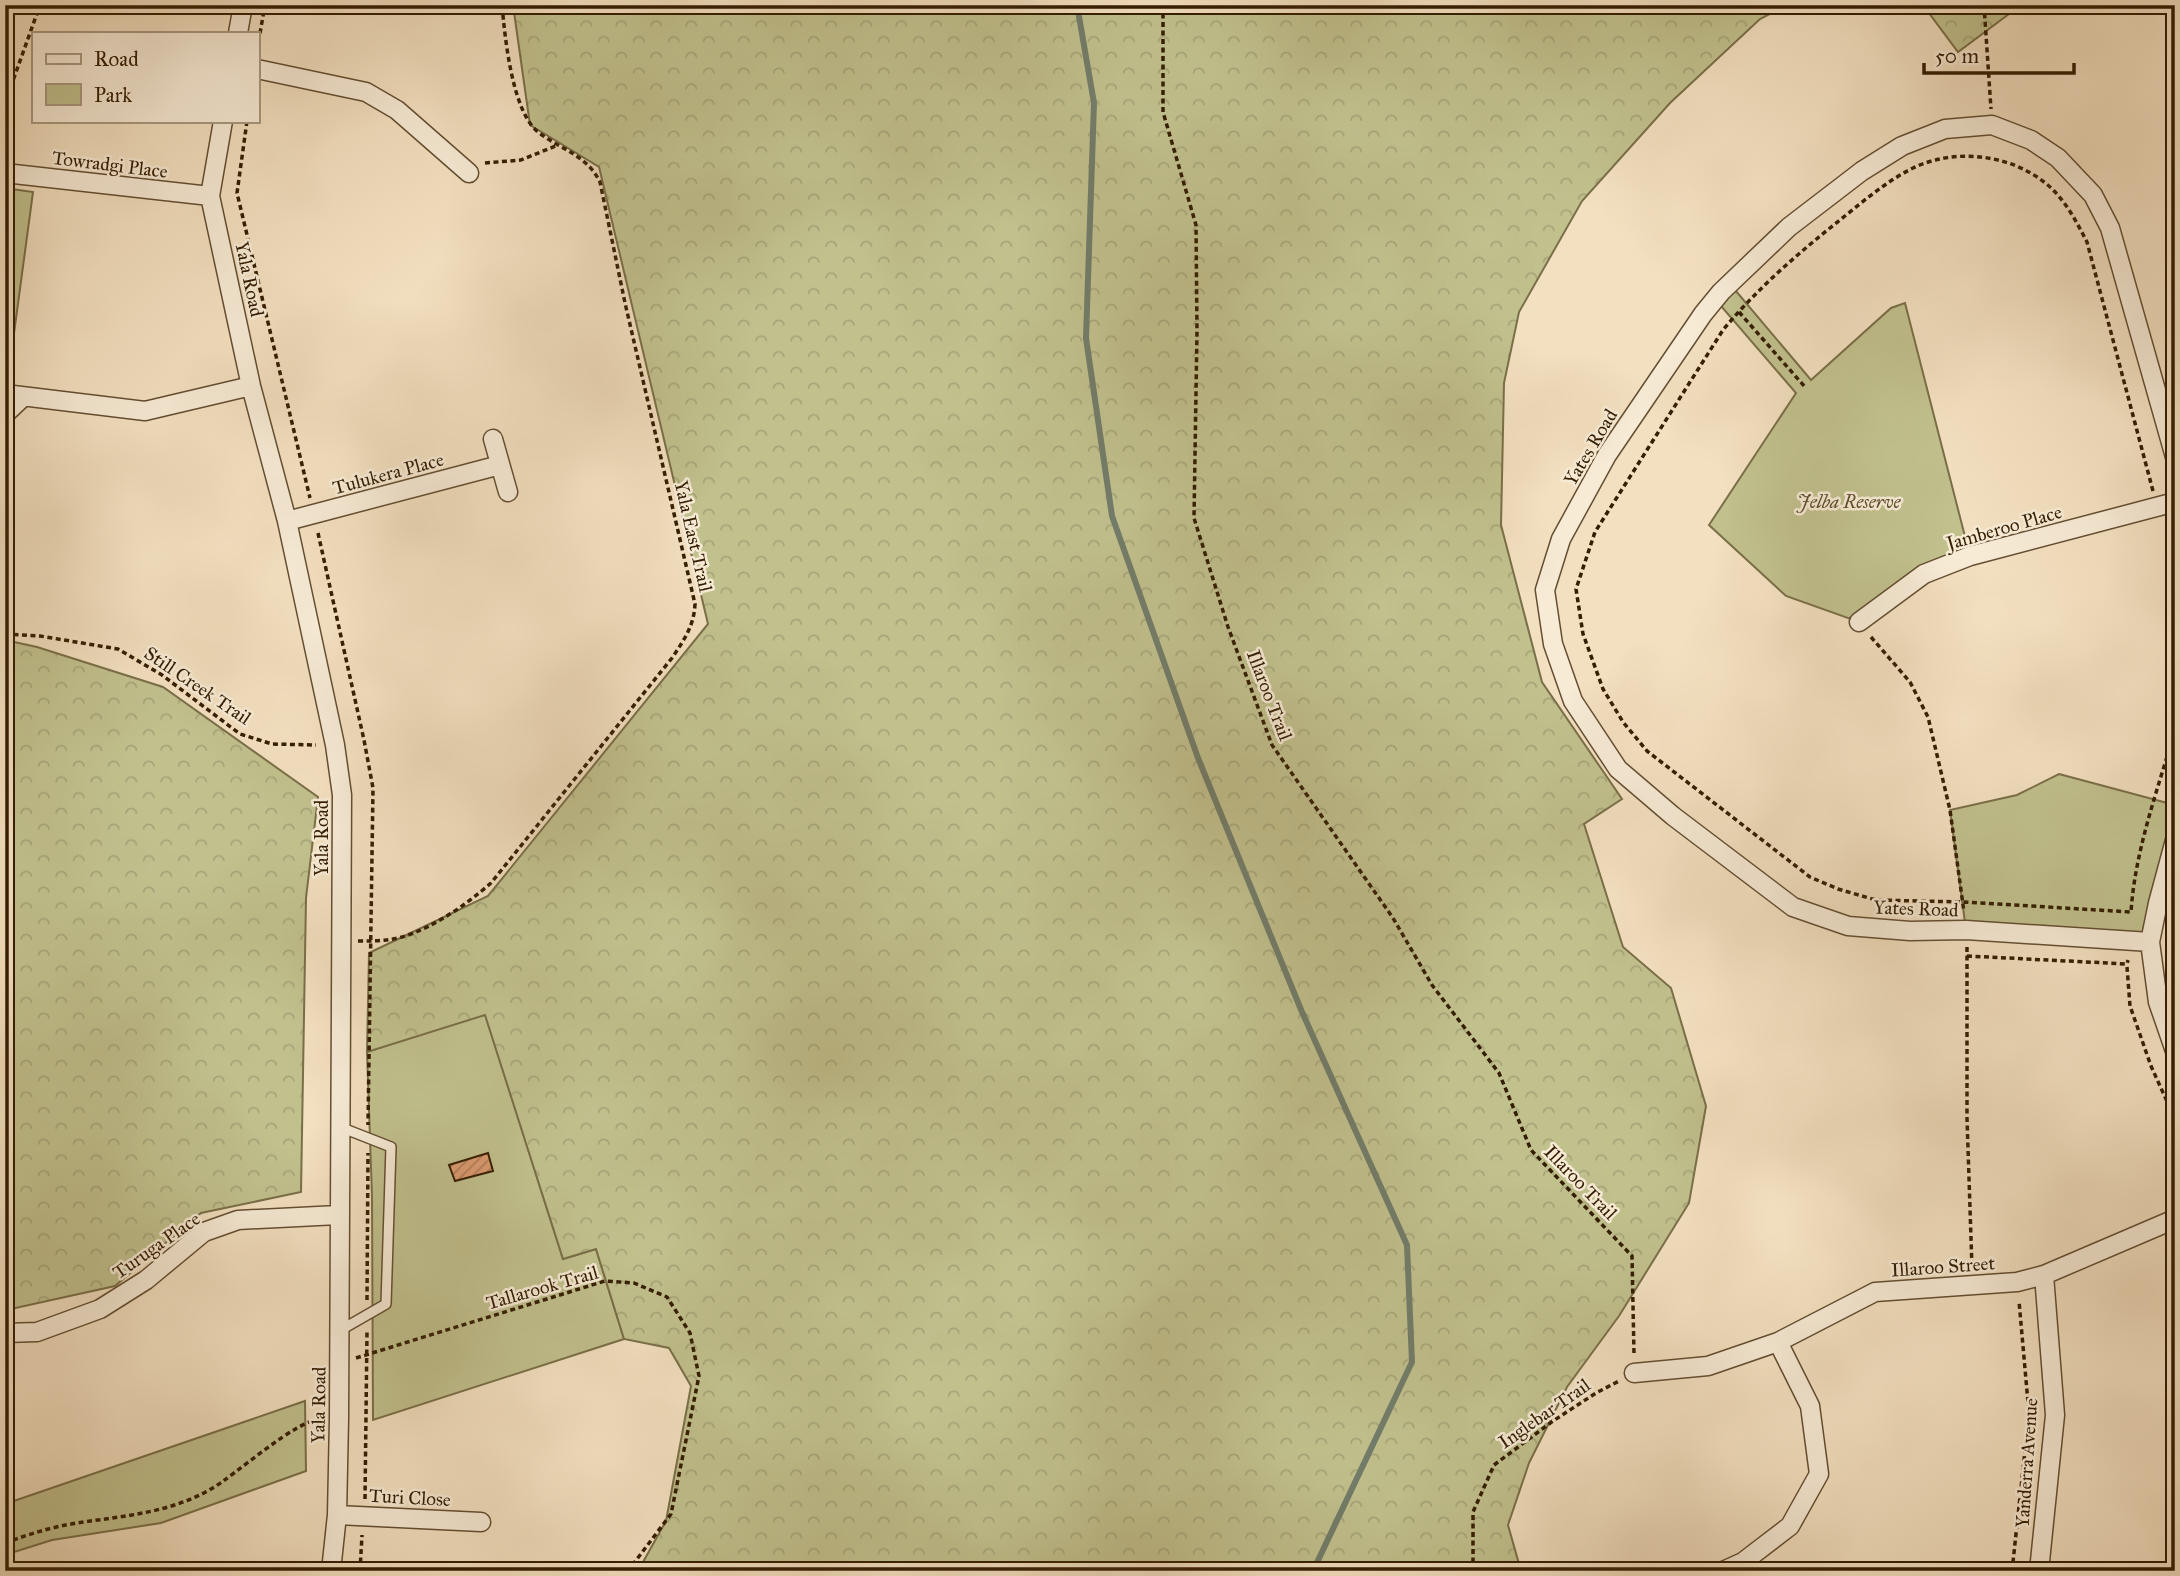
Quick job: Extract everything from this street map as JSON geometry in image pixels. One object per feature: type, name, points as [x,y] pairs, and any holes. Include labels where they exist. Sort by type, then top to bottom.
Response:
[{"type":"street","points":[[238,32],[243,5]]},
{"type":"street","points":[[259,69],[366,92],[397,110],[466,170]]},
{"type":"street","name":"Yala Road","points":[[223,122],[210,196],[251,386],[287,521],[335,745],[342,795],[339,1419],[337,1515],[331,1571]]},
{"type":"street","name":"Yates Road","points":[[2150,942],[1966,930],[1910,931],[1848,926],[1793,907],[1674,816],[1618,769],[1573,701],[1553,644],[1545,590],[1561,539],[1607,455],[1703,314],[1721,292],[1789,227],[1862,171],[1902,146],[1945,129],[1992,125],[2031,140],[2058,158],[2093,195],[2110,229],[2175,457]]},
{"type":"street","name":"Towradgi Place","points":[[5,173],[210,196]]},
{"type":"street","points":[[5,394],[145,411],[251,386]]},
{"type":"street","points":[[5,414],[23,397]]},
{"type":"street","points":[[493,439],[508,492]]},
{"type":"street","name":"Tulukera Place","points":[[287,521],[500,465]]},
{"type":"street","name":"Jamberoo Place","points":[[1859,622],[1924,574],[1958,560],[2166,504]]},
{"type":"street","points":[[2175,840],[2150,942],[2158,1002],[2175,1051]]},
{"type":"street","name":"Turuga Place","points":[[5,1333],[37,1332],[100,1309],[146,1280],[204,1232],[238,1220],[338,1215]]},
{"type":"street","name":"Illaroo Street","points":[[1634,1373],[1708,1366],[1778,1342],[1875,1293],[2017,1282],[2044,1275],[2175,1219]]},
{"type":"street","name":"Yanderra Avenue","points":[[2039,1571],[2055,1415],[2044,1275]]},
{"type":"street","points":[[1723,1571],[1743,1562],[1790,1526],[1819,1474],[1810,1406],[1778,1342]]},
{"type":"street","name":"Turi Close","points":[[337,1515],[481,1522]]},
{"type":"lane","points":[[339,1331],[386,1304],[391,1147],[340,1127]]},
{"type":"path","points":[[5,158],[11,86],[40,5]]},
{"type":"path","points":[[259,39],[265,5]]},
{"type":"path","name":"Yala East Trail","points":[[342,941],[386,940],[421,930],[491,883],[672,658],[688,635],[694,620],[695,604],[625,303],[600,182],[594,169],[584,160],[536,131],[522,108],[507,52],[502,5]]},
{"type":"path","name":"Illaroo Trail","points":[[1163,5],[1163,112],[1196,225],[1198,331],[1194,519],[1228,627],[1272,745],[1393,918],[1432,985],[1499,1073],[1531,1150],[1632,1256],[1634,1373]]},
{"type":"path","points":[[1984,5],[1992,125]]},
{"type":"path","points":[[466,170],[496,160],[521,160],[558,145]]},
{"type":"path","points":[[2175,544],[2166,504],[2087,243],[2071,212],[2046,183],[2019,166],[1996,158],[1954,156],[1915,167],[1876,192],[1801,251],[1738,311],[1716,341],[1595,532],[1576,589],[1583,634],[1603,689],[1623,722],[1647,751],[1810,877],[1838,889],[1876,900],[2131,912],[2139,859],[2175,730]]},
{"type":"path","points":[[1738,311],[1805,387]]},
{"type":"path","points":[[1859,622],[1910,682],[1928,717],[1950,810],[1966,930],[1967,1118],[1972,1284]]},
{"type":"path","points":[[5,627],[15,634]]},
{"type":"path","name":"Still Creek Trail","points":[[5,634],[118,649],[162,674],[240,734],[272,744],[335,745]]},
{"type":"path","points":[[2127,967],[2130,1006],[2151,1066],[2175,1119]]},
{"type":"path","name":"Tallarook Trail","points":[[339,1363],[605,1281],[634,1283],[667,1297],[690,1333],[699,1376],[671,1514],[628,1571]]},
{"type":"path","points":[[2012,1571],[2029,1414],[2017,1282]]},
{"type":"path","name":"Inglebar Trail","points":[[1474,1571],[1473,1512],[1494,1465],[1596,1393],[1634,1373]]},
{"type":"path","points":[[5,1543],[49,1529],[167,1509],[212,1489],[248,1461],[315,1419],[339,1419]]},
{"type":"green space","points":[[513,5],[1787,5],[1760,19],[1670,103],[1582,201],[1519,312],[1504,383],[1501,525],[1542,682],[1622,799],[1584,824],[1623,947],[1671,988],[1706,1106],[1689,1203],[1619,1316],[1567,1387],[1529,1463],[1508,1525],[1521,1571],[638,1571],[666,1521],[691,1386],[669,1348],[624,1339],[596,1249],[563,1259],[485,1015],[367,1052],[369,953],[488,896],[708,624],[599,167],[530,125]]},
{"type":"green space","points":[[1923,5],[2021,5],[1958,52]]},
{"type":"green space","points":[[5,188],[33,192],[8,378],[5,378]]},
{"type":"green space","name":"Jelba Reserve","points":[[1730,284],[1811,380],[1891,308],[1905,303],[1970,556],[1859,622],[1786,596],[1709,525],[1796,393],[1715,299]]},
{"type":"green space","points":[[5,640],[37,647],[163,687],[318,797],[306,898],[301,1192],[201,1213],[115,1286],[11,1309],[5,1307]]},
{"type":"green space","points":[[2059,774],[2175,805],[2175,864],[2150,942],[1966,930],[1950,810],[2017,795]]},
{"type":"green space","points":[[485,1014],[563,1259],[596,1249],[624,1339],[373,1420],[372,1196],[367,1052]]},
{"type":"green space","points":[[305,1401],[306,1471],[161,1523],[52,1540],[5,1555],[5,1504]]},
{"type":"building","points":[[488,1153],[493,1171],[455,1181],[449,1165]]},
{"type":"waterway","points":[[1077,5],[1094,103],[1086,338],[1112,516],[1198,758],[1302,1012],[1407,1245],[1412,1362],[1313,1571]]}]
